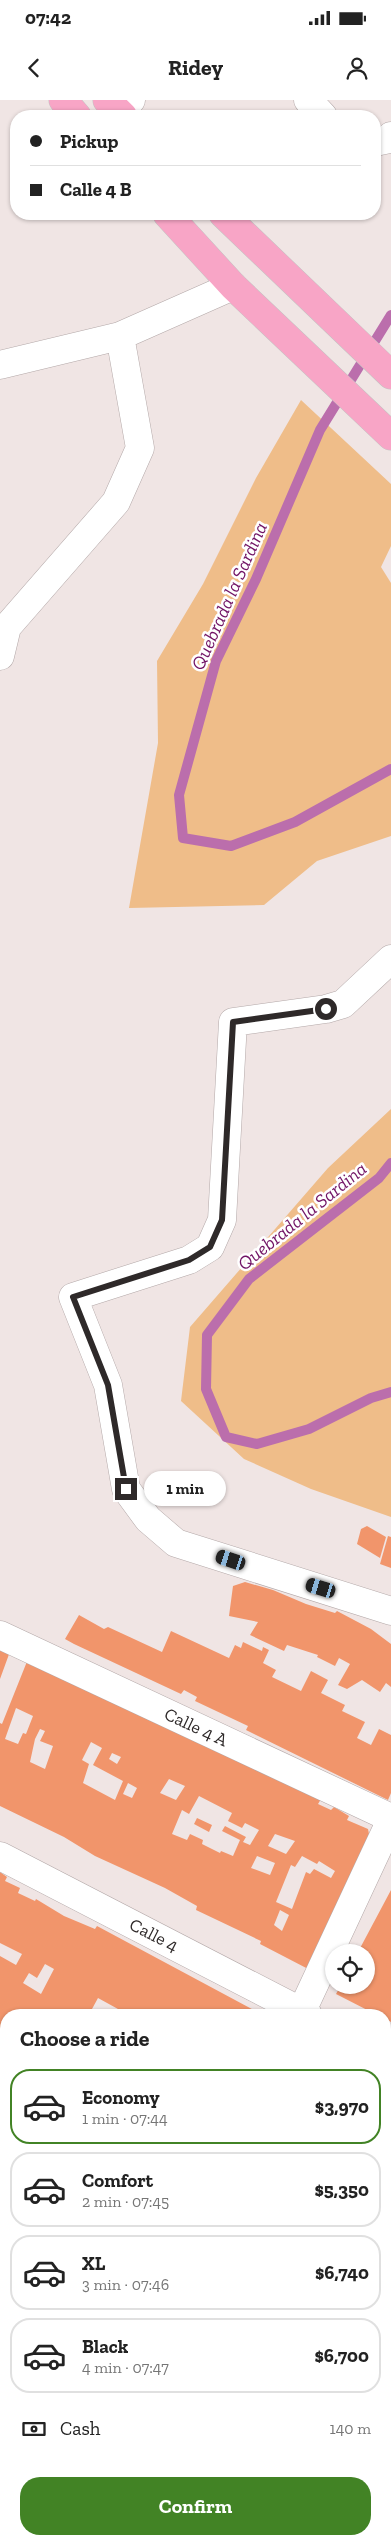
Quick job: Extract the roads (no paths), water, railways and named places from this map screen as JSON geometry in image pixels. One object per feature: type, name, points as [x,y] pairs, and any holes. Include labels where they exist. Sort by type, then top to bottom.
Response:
[{"type":"main road","points":[[62,100],[72,110]]},
{"type":"main road","points":[[172,220],[233,286],[391,436]]},
{"type":"main road","points":[[229,220],[332,321],[391,375]]},
{"type":"street","points":[[308,100],[317,110]]},
{"type":"street","points":[[0,365],[120,336],[233,286]]},
{"type":"street","points":[[0,656],[7,627],[116,502],[140,448],[120,336]]},
{"type":"street","points":[[391,959],[343,1004],[326,1009],[233,1022],[222,1220],[210,1247],[189,1260],[73,1297],[108,1385],[126,1489],[148,1519],[176,1543],[391,1611]]},
{"type":"street","name":"Calle 4 A","points":[[0,1635],[391,1819]]},
{"type":"street","points":[[305,2009],[391,1819]]},
{"type":"street","name":"Calle 4","points":[[0,1856],[293,2009]]},
{"type":"waterway","name":"Quebrada la Sardina","points":[[391,315],[320,430],[256,579],[216,661],[179,795],[183,838],[231,846],[295,822],[391,769]]},
{"type":"waterway","name":"Quebrada la Sardina","points":[[391,1163],[379,1178],[249,1279],[207,1335],[206,1389],[226,1437],[257,1444],[309,1429],[371,1398],[391,1392]]}]
